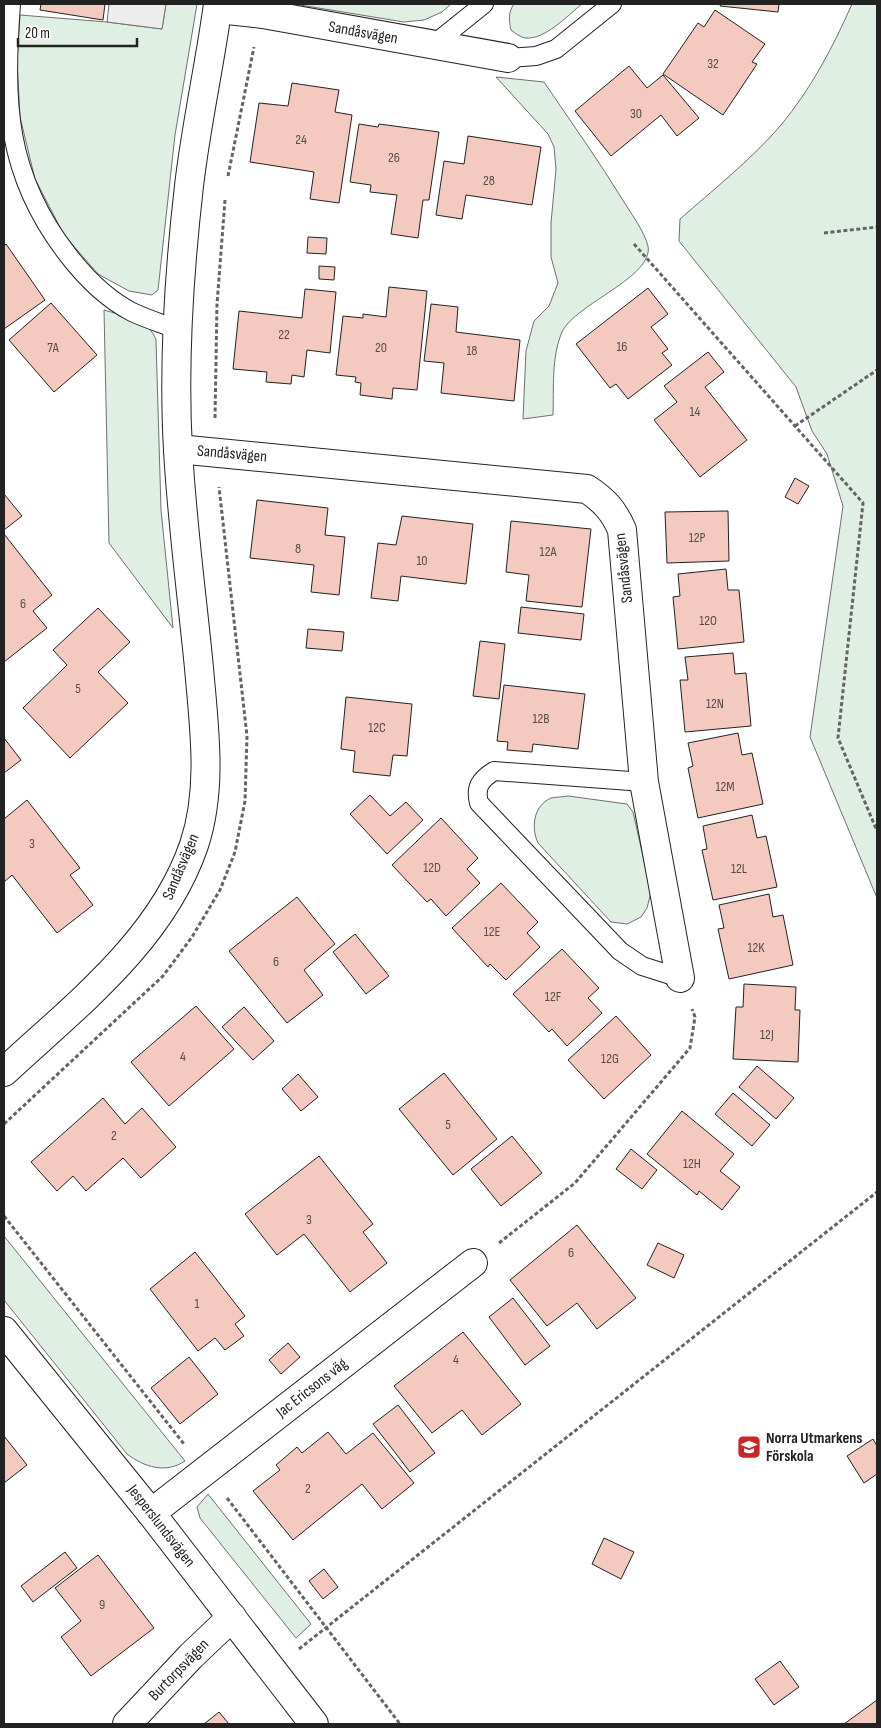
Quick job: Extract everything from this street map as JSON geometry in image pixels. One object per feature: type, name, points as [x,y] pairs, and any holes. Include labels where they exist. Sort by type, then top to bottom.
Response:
[{"type":"street","name":"Sandåsvägen","points":[[4,1072],[105,978],[145,936],[174,891],[194,844],[204,803],[206,751],[178,449],[178,330],[189,184],[218,6],[508,58]]},
{"type":"street","name":"Sandåsvägen","points":[[178,449],[587,489],[602,499],[615,514],[622,530],[644,782],[680,978]]},
{"type":"street","name":"Jac Ericsons väg","points":[[151,1513],[473,1263]]},
{"type":"street","name":"Jesperslundsvägen","points":[[4,1331],[151,1513],[314,1724]]},
{"type":"street","name":"Burtorpsvägen","points":[[127,1724],[191,1656],[232,1617]]},
{"type":"lane","points":[[11,4],[8,104],[16,156],[33,200],[49,231],[76,265],[102,292],[132,312],[178,330]]},
{"type":"lane","points":[[433,45],[484,4]]},
{"type":"lane","points":[[508,58],[536,56],[556,49],[612,4]]},
{"type":"lane","points":[[644,782],[494,771],[482,778],[476,792],[479,803],[620,951],[642,966],[680,978]]},
{"type":"path","points":[[824,233],[877,227]]},
{"type":"path","points":[[634,244],[863,503],[838,738],[877,831]]},
{"type":"path","points":[[795,426],[877,370]]},
{"type":"path","points":[[473,1263],[575,1183],[690,1048],[695,1017],[680,978]]},
{"type":"path","points":[[273,1670],[877,1192]]},
{"type":"green space","points":[[166,4],[197,4],[175,135],[158,290],[152,295],[129,291],[98,274],[64,235],[35,179],[20,117],[17,61],[20,15],[107,22],[162,29]]},
{"type":"green space","points":[[294,4],[451,4],[442,12],[424,20],[404,22]]},
{"type":"green space","points":[[514,4],[582,4],[548,31],[533,38],[525,38],[511,30],[509,17]]},
{"type":"green space","points":[[852,4],[877,4],[877,898],[810,737],[843,506],[827,454],[812,431],[796,387],[679,241],[680,219],[758,149],[792,111],[821,67]]},
{"type":"green space","points":[[496,77],[544,82],[641,229],[648,246],[647,257],[639,269],[582,311],[562,332],[556,352],[553,415],[523,419],[526,351],[534,321],[549,306],[558,283],[551,257],[551,223],[556,169],[554,147],[548,134]]},
{"type":"green space","points":[[104,310],[134,319],[148,327],[156,340],[161,510],[173,628],[109,543]]},
{"type":"green space","points":[[568,796],[627,804],[633,812],[651,892],[647,908],[641,917],[627,924],[611,922],[538,843],[534,824],[540,806],[551,798]]},
{"type":"green space","points":[[4,1236],[185,1461],[178,1465],[163,1468],[148,1465],[127,1454],[4,1300]]},
{"type":"green space","points":[[208,1494],[311,1624],[296,1638],[200,1518],[197,1507]]},
{"type":"shaded area","points":[[109,4],[166,4],[162,29],[107,22]]},
{"type":"building","points":[[41,4],[105,4],[103,20],[40,10]]},
{"type":"building","points":[[721,4],[779,4],[778,12],[720,6]]},
{"type":"building","points":[[715,10],[765,44],[752,62],[757,64],[723,115],[663,74],[698,23],[704,27]]},
{"type":"building","points":[[629,66],[647,88],[663,75],[699,118],[677,136],[661,115],[611,156],[575,111]]},
{"type":"building","points":[[292,83],[339,90],[335,112],[352,115],[339,203],[310,199],[314,172],[250,162],[259,103],[288,106]]},
{"type":"building","points":[[359,124],[378,127],[379,124],[439,132],[429,200],[423,200],[418,238],[391,234],[397,195],[370,192],[371,185],[350,182]]},
{"type":"building","points":[[468,136],[541,147],[532,205],[466,195],[462,219],[436,215],[444,161],[464,164]]},
{"type":"building","points":[[308,237],[327,238],[326,254],[307,253]]},
{"type":"building","points":[[6,244],[45,300],[4,329],[4,246]]},
{"type":"building","points":[[319,266],[335,267],[334,280],[319,279]]},
{"type":"building","points":[[389,287],[427,291],[417,390],[393,388],[392,399],[360,395],[361,383],[355,382],[356,377],[336,375],[343,316],[363,318],[363,314],[386,317]]},
{"type":"building","points":[[648,288],[668,314],[651,327],[668,349],[662,353],[672,365],[628,399],[616,384],[610,388],[576,344]]},
{"type":"building","points":[[305,289],[336,292],[330,353],[307,350],[304,377],[292,375],[291,384],[266,382],[267,372],[233,369],[239,311],[302,318]]},
{"type":"building","points":[[51,303],[97,355],[54,392],[9,340]]},
{"type":"building","points":[[431,304],[458,307],[456,332],[520,340],[514,401],[441,393],[444,363],[424,361]]},
{"type":"building","points":[[708,352],[724,372],[705,387],[747,440],[700,477],[654,420],[677,402],[664,386]]},
{"type":"building","points":[[795,478],[809,486],[798,504],[785,497]]},
{"type":"building","points":[[4,494],[22,516],[4,530]]},
{"type":"building","points":[[257,500],[328,508],[325,535],[345,537],[339,595],[311,592],[314,565],[250,558]]},
{"type":"building","points":[[728,511],[729,561],[667,563],[665,512]]},
{"type":"building","points":[[402,516],[473,524],[466,584],[401,576],[398,601],[371,598],[378,543],[396,545]]},
{"type":"building","points":[[511,521],[591,529],[582,607],[526,601],[529,575],[506,572]]},
{"type":"building","points":[[4,534],[52,595],[33,611],[47,628],[4,662]]},
{"type":"building","points":[[726,569],[728,590],[739,590],[744,642],[678,649],[673,597],[680,596],[678,574]]},
{"type":"building","points":[[521,607],[584,614],[581,640],[518,633]]},
{"type":"building","points":[[98,608],[130,642],[98,672],[128,703],[70,758],[23,708],[67,665],[53,650]]},
{"type":"building","points":[[308,629],[344,632],[342,651],[306,648]]},
{"type":"building","points":[[480,641],[505,644],[499,699],[473,696]]},
{"type":"building","points":[[733,653],[735,674],[746,673],[751,726],[685,732],[680,680],[688,680],[685,657]]},
{"type":"building","points":[[504,685],[585,694],[578,749],[533,744],[532,752],[507,750],[508,742],[497,741]]},
{"type":"building","points":[[346,697],[412,704],[407,756],[393,755],[390,776],[353,772],[355,751],[341,749]]},
{"type":"building","points":[[738,733],[742,755],[752,753],[763,804],[698,818],[688,768],[693,766],[688,743]]},
{"type":"building","points":[[4,738],[21,760],[4,773]]},
{"type":"building","points":[[370,795],[390,816],[406,802],[423,820],[387,854],[350,814]]},
{"type":"building","points":[[27,800],[80,868],[70,875],[93,905],[57,933],[12,875],[4,882],[4,819]]},
{"type":"building","points":[[752,815],[757,838],[766,836],[777,887],[713,900],[702,850],[707,849],[703,826]]},
{"type":"building","points":[[441,818],[478,858],[467,869],[480,883],[446,916],[431,899],[427,902],[392,865]]},
{"type":"building","points":[[501,883],[538,922],[527,933],[540,947],[506,980],[490,964],[488,967],[452,928]]},
{"type":"building","points":[[769,894],[773,917],[783,915],[793,965],[729,979],[718,929],[724,928],[719,905]]},
{"type":"building","points":[[297,897],[335,944],[304,970],[323,995],[287,1023],[229,951]]},
{"type":"building","points":[[355,934],[389,976],[366,994],[333,952]]},
{"type":"building","points":[[562,949],[599,988],[588,998],[602,1013],[567,1046],[552,1029],[549,1032],[513,994]]},
{"type":"building","points":[[744,984],[796,987],[795,1010],[800,1010],[798,1062],[733,1059],[736,1007],[743,1007]]},
{"type":"building","points":[[196,1006],[234,1049],[169,1106],[131,1062]]},
{"type":"building","points":[[244,1007],[274,1041],[253,1060],[222,1027]]},
{"type":"building","points":[[616,1016],[651,1055],[604,1099],[568,1060]]},
{"type":"building","points":[[757,1066],[794,1098],[776,1119],[739,1087]]},
{"type":"building","points":[[444,1073],[497,1139],[453,1175],[399,1109]]},
{"type":"building","points":[[298,1074],[318,1097],[301,1111],[282,1089]]},
{"type":"building","points":[[733,1093],[770,1125],[752,1146],[715,1114]]},
{"type":"building","points":[[103,1098],[125,1124],[142,1108],[176,1147],[141,1178],[123,1158],[86,1191],[73,1176],[57,1191],[31,1162]]},
{"type":"building","points":[[682,1111],[734,1154],[720,1171],[740,1187],[722,1210],[699,1191],[697,1195],[647,1154]]},
{"type":"building","points":[[512,1136],[542,1173],[501,1206],[471,1169]]},
{"type":"building","points":[[631,1149],[657,1170],[642,1189],[616,1169]]},
{"type":"building","points":[[319,1156],[373,1224],[363,1232],[387,1263],[350,1292],[304,1234],[277,1255],[245,1214]]},
{"type":"building","points":[[577,1225],[636,1298],[597,1329],[577,1303],[547,1326],[510,1280]]},
{"type":"building","points":[[658,1243],[684,1255],[674,1278],[647,1265]]},
{"type":"building","points":[[195,1252],[245,1316],[235,1324],[244,1336],[225,1350],[215,1338],[198,1351],[150,1289]]},
{"type":"building","points":[[513,1298],[550,1346],[525,1365],[489,1317]]},
{"type":"building","points":[[463,1332],[521,1404],[482,1435],[462,1410],[432,1433],[394,1386]]},
{"type":"building","points":[[288,1343],[300,1357],[281,1374],[269,1360]]},
{"type":"building","points":[[189,1357],[218,1394],[180,1424],[151,1388]]},
{"type":"building","points":[[398,1405],[435,1453],[410,1472],[373,1424]]},
{"type":"building","points":[[328,1432],[346,1454],[373,1433],[414,1483],[382,1509],[362,1484],[293,1540],[253,1491],[280,1470],[276,1465],[297,1447],[302,1453]]},
{"type":"building","points":[[4,1436],[27,1465],[4,1483]]},
{"type":"building","points":[[873,1439],[877,1446],[877,1474],[864,1483],[847,1456]]},
{"type":"building","points":[[604,1538],[634,1552],[621,1579],[592,1564]]},
{"type":"building","points":[[65,1552],[77,1568],[33,1602],[21,1586]]},
{"type":"building","points":[[98,1555],[154,1628],[91,1676],[61,1637],[81,1621],[55,1588]]},
{"type":"building","points":[[324,1569],[338,1587],[323,1599],[309,1581]]},
{"type":"building","points":[[780,1661],[799,1687],[774,1705],[755,1679]]},
{"type":"building","points":[[877,1700],[877,1724],[844,1724]]},
{"type":"building","points":[[219,1712],[229,1724],[204,1724]]},
{"type":"place","name":"Norra Utmarkens Förskola","points":[[749,1447]]}]
